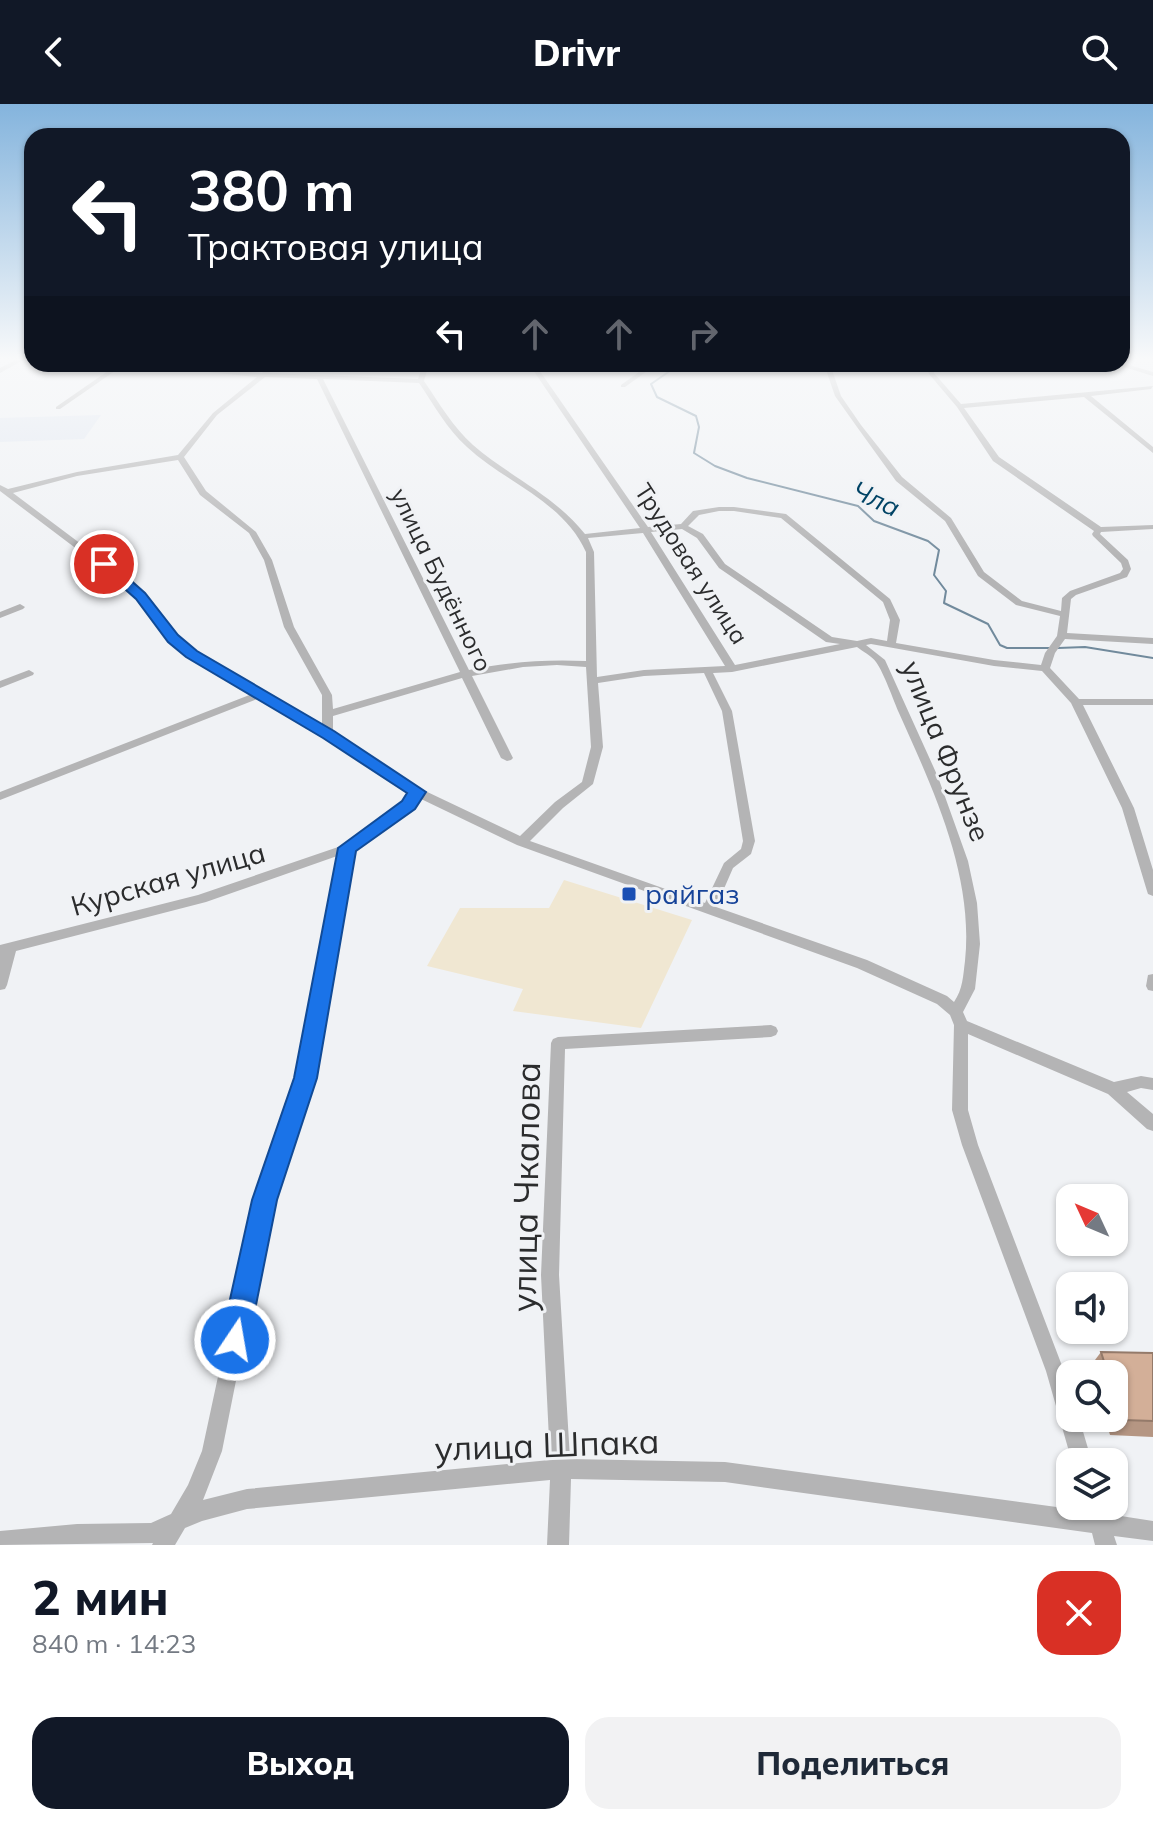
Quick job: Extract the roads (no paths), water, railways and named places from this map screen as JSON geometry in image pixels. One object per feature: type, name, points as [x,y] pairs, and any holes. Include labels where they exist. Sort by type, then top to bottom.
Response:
[{"type":"street","points":[[5,489],[92,470],[180,457],[204,425]]},
{"type":"street","name":"улица Будённого","points":[[343,425],[507,758]]},
{"type":"street","points":[[454,425],[469,445],[561,513],[585,536],[590,552],[591,664],[597,747],[587,784],[559,805],[521,842]]},
{"type":"street","name":"Трудовая улица","points":[[574,425],[645,529],[732,669]]},
{"type":"street","points":[[858,425],[899,479],[948,520],[981,574],[1019,603],[1066,615]]},
{"type":"street","points":[[972,425],[996,459],[1098,532],[1125,562],[1127,569],[1124,575],[1067,598],[1062,636],[1050,653],[1045,668]]},
{"type":"street","points":[[1122,425],[1153,451]]},
{"type":"street","points":[[180,457],[203,493],[252,532],[268,560],[289,627],[327,695],[328,734]]},
{"type":"street","points":[[5,489],[130,585],[173,638],[191,654],[328,734],[417,792],[521,842],[862,964],[942,1000],[958,1019],[1113,1089],[1149,1117]]},
{"type":"street","points":[[683,526],[696,513],[719,509],[783,516],[887,601],[895,620],[891,643]]},
{"type":"street","points":[[585,536],[683,526],[700,536],[722,566],[796,618],[829,640],[859,644]]},
{"type":"street","points":[[1098,532],[1153,527]]},
{"type":"street","points":[[0,615],[20,607]]},
{"type":"street","points":[[1062,636],[1153,641]]},
{"type":"street","points":[[594,681],[644,673],[732,669],[871,641],[994,663],[1045,668],[1076,702],[1128,808],[1153,891]]},
{"type":"street","name":"улица Фрунзе","points":[[859,644],[880,660],[948,819],[965,879],[973,930],[969,988],[958,1019],[960,1110],[1055,1371],[1078,1448]]},
{"type":"street","points":[[327,714],[465,673],[533,662],[591,664]]},
{"type":"street","name":"Трудовая улица","points":[[708,672],[727,711],[749,841],[747,851],[728,866],[709,909]]},
{"type":"street","points":[[0,685],[29,673]]},
{"type":"street","points":[[0,796],[259,695]]},
{"type":"street","points":[[1076,702],[1153,702]]},
{"type":"street","name":"Курская улица","points":[[5,949],[201,899],[348,848],[408,805],[417,792]]},
{"type":"street","points":[[163,1545],[196,1492],[212,1451],[264,1200],[305,1078],[348,848]]},
{"type":"street","points":[[0,985],[5,949]]},
{"type":"street","points":[[1153,979],[1153,986]]},
{"type":"street","name":"улица Чкалова","points":[[558,1545],[561,1469],[550,1275],[558,1043],[771,1031]]},
{"type":"street","points":[[1113,1089],[1141,1082],[1153,1084]]},
{"type":"street","name":"улица Шпака","points":[[0,1542],[77,1534],[152,1533],[177,1520],[247,1499],[561,1469],[725,1472],[1153,1531]]},
{"type":"waterway","name":"Чла","points":[[699,425],[694,453],[715,466],[747,478],[858,506],[874,521],[928,541],[939,550],[934,575],[946,591],[944,603],[988,624],[1000,645],[1007,648],[1050,648]]},
{"type":"waterway","name":"Чла","points":[[1058,648],[1085,647],[1153,658]]},
{"type":"place","name":"райгаз","points":[[629,894]]}]
